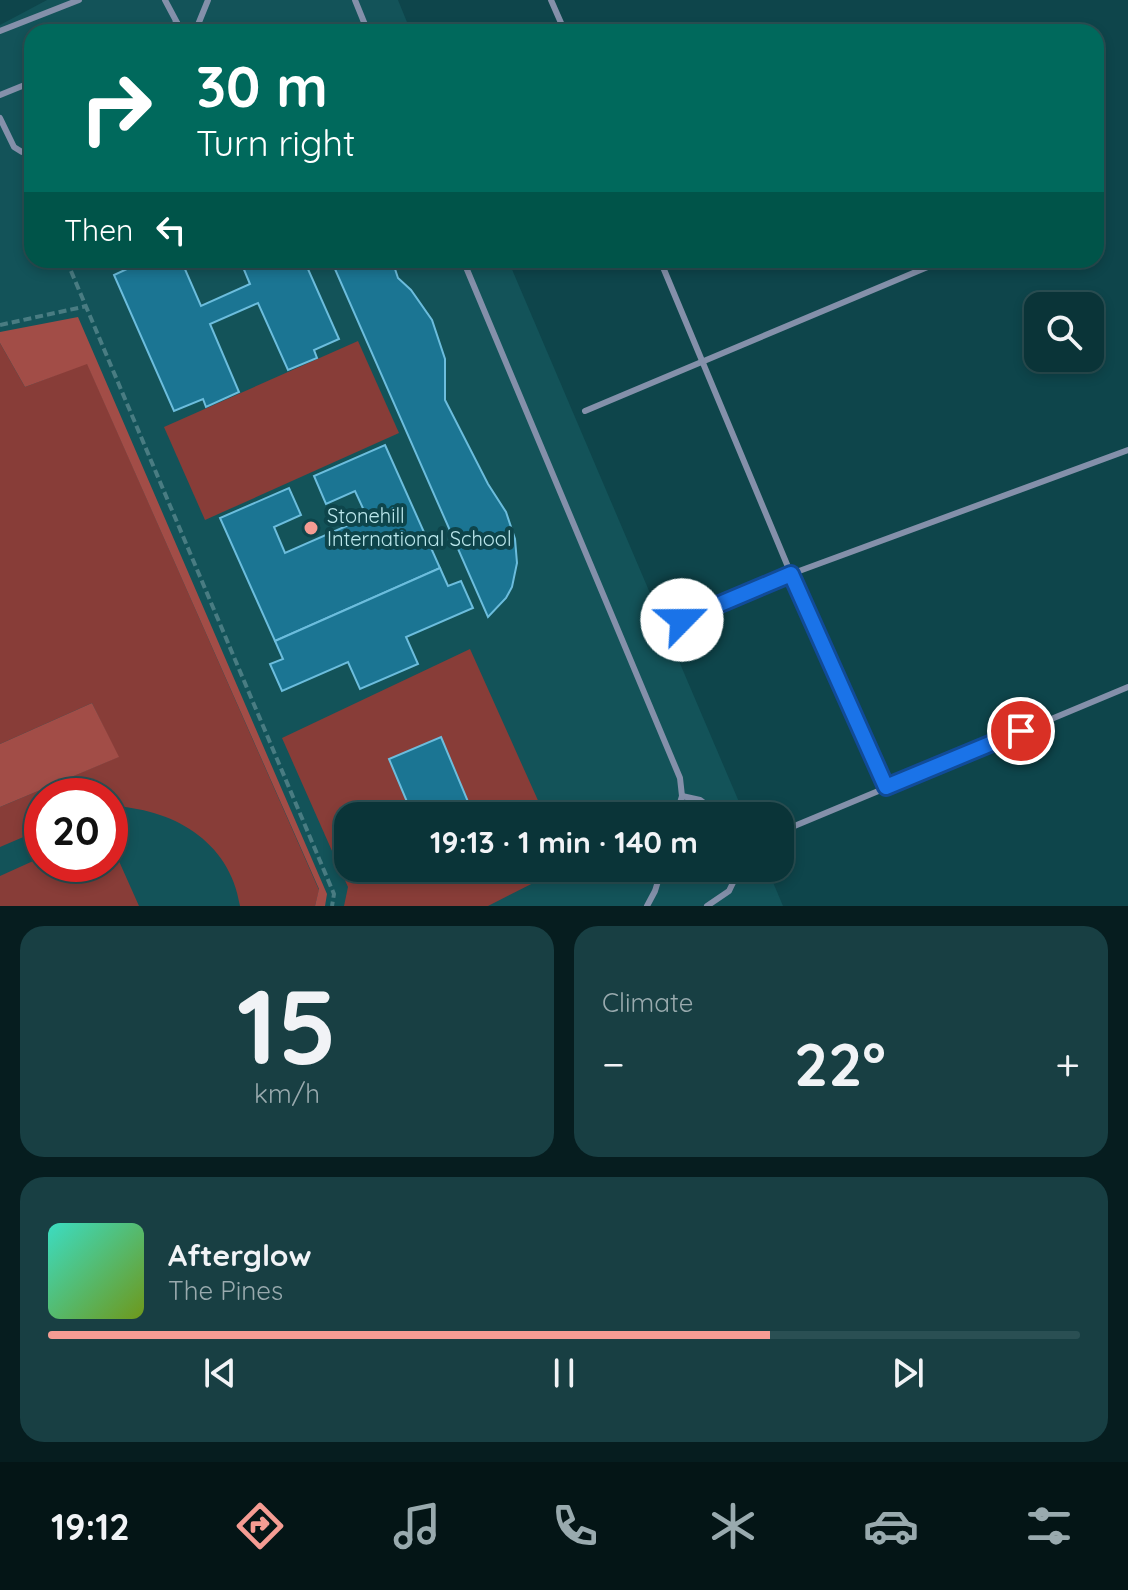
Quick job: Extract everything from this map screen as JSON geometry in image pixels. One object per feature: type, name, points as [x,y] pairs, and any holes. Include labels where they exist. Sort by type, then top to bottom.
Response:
[{"type":"lane","points":[[0,31],[79,0]]},
{"type":"lane","points":[[198,24],[208,0]]},
{"type":"lane","points":[[355,0],[365,24]]},
{"type":"lane","points":[[551,0],[562,24]]},
{"type":"lane","points":[[168,2],[177,23]]},
{"type":"lane","points":[[0,95],[24,85]]},
{"type":"lane","points":[[0,118],[14,147],[24,152]]},
{"type":"lane","points":[[466,268],[680,778],[680,802]]},
{"type":"lane","points":[[663,268],[791,574],[886,787]]},
{"type":"lane","points":[[585,411],[925,268]]},
{"type":"lane","points":[[682,620],[791,574],[1128,450]]},
{"type":"lane","points":[[794,826],[1128,687]]},
{"type":"lane","points":[[682,796],[703,802]]},
{"type":"lane","points":[[647,906],[658,882]]},
{"type":"lane","points":[[707,906],[729,891],[733,882]]},
{"type":"path","points":[[71,271],[334,894],[332,906]]},
{"type":"path","points":[[0,325],[87,306]]},
{"type":"shaded area","name":"Stonehill International School","points":[[47,0],[398,0],[408,24],[24,24],[24,268],[511,268],[739,802],[334,802],[334,882],[773,882],[783,906],[0,906],[0,25]]},
{"type":"shaded area","points":[[78,317],[327,894],[325,906],[315,906],[319,889],[87,364],[25,387],[0,343],[0,332]]},
{"type":"shaded area","points":[[358,341],[399,433],[205,520],[164,427]]},
{"type":"shaded area","points":[[0,343],[25,387],[87,363],[319,890],[315,906],[240,906],[234,883],[211,846],[175,821],[128,808],[128,778],[68,778],[118,757],[92,703],[0,744]]},
{"type":"shaded area","points":[[470,649],[539,802],[334,802],[334,855],[282,738]]},
{"type":"shaded area","points":[[92,703],[119,757],[69,778],[24,778],[24,797],[0,807],[0,744]]},
{"type":"shaded area","points":[[24,797],[24,837],[0,847],[0,807]]},
{"type":"shaded area","points":[[24,865],[24,882],[128,881],[139,906],[0,906],[0,876]]},
{"type":"shaded area","points":[[346,882],[535,882],[488,906],[344,906],[348,887]]},
{"type":"building","points":[[129,268],[184,268],[201,306],[250,284],[243,268],[308,268],[339,339],[314,350],[317,358],[288,370],[258,303],[210,324],[239,392],[206,407],[203,399],[174,411],[114,275]]},
{"type":"building","points":[[335,268],[395,268],[398,278],[411,290],[432,320],[445,359],[445,400],[488,484],[506,512],[515,539],[517,563],[512,587],[488,617]]},
{"type":"building","points":[[385,445],[440,568],[275,641],[220,518],[289,488],[301,515],[274,527],[285,553],[367,517],[355,491],[326,504],[314,476]]},
{"type":"building","points":[[440,568],[448,586],[461,581],[473,608],[406,637],[418,664],[360,689],[348,662],[282,691],[270,664],[283,659],[275,641]]},
{"type":"building","points":[[441,737],[468,802],[407,802],[389,759]]},
{"type":"place","name":"Stonehill International School","points":[[311,528]]},
{"type":"route","points":[[682,620],[791,574],[886,787],[1021,731]]}]
